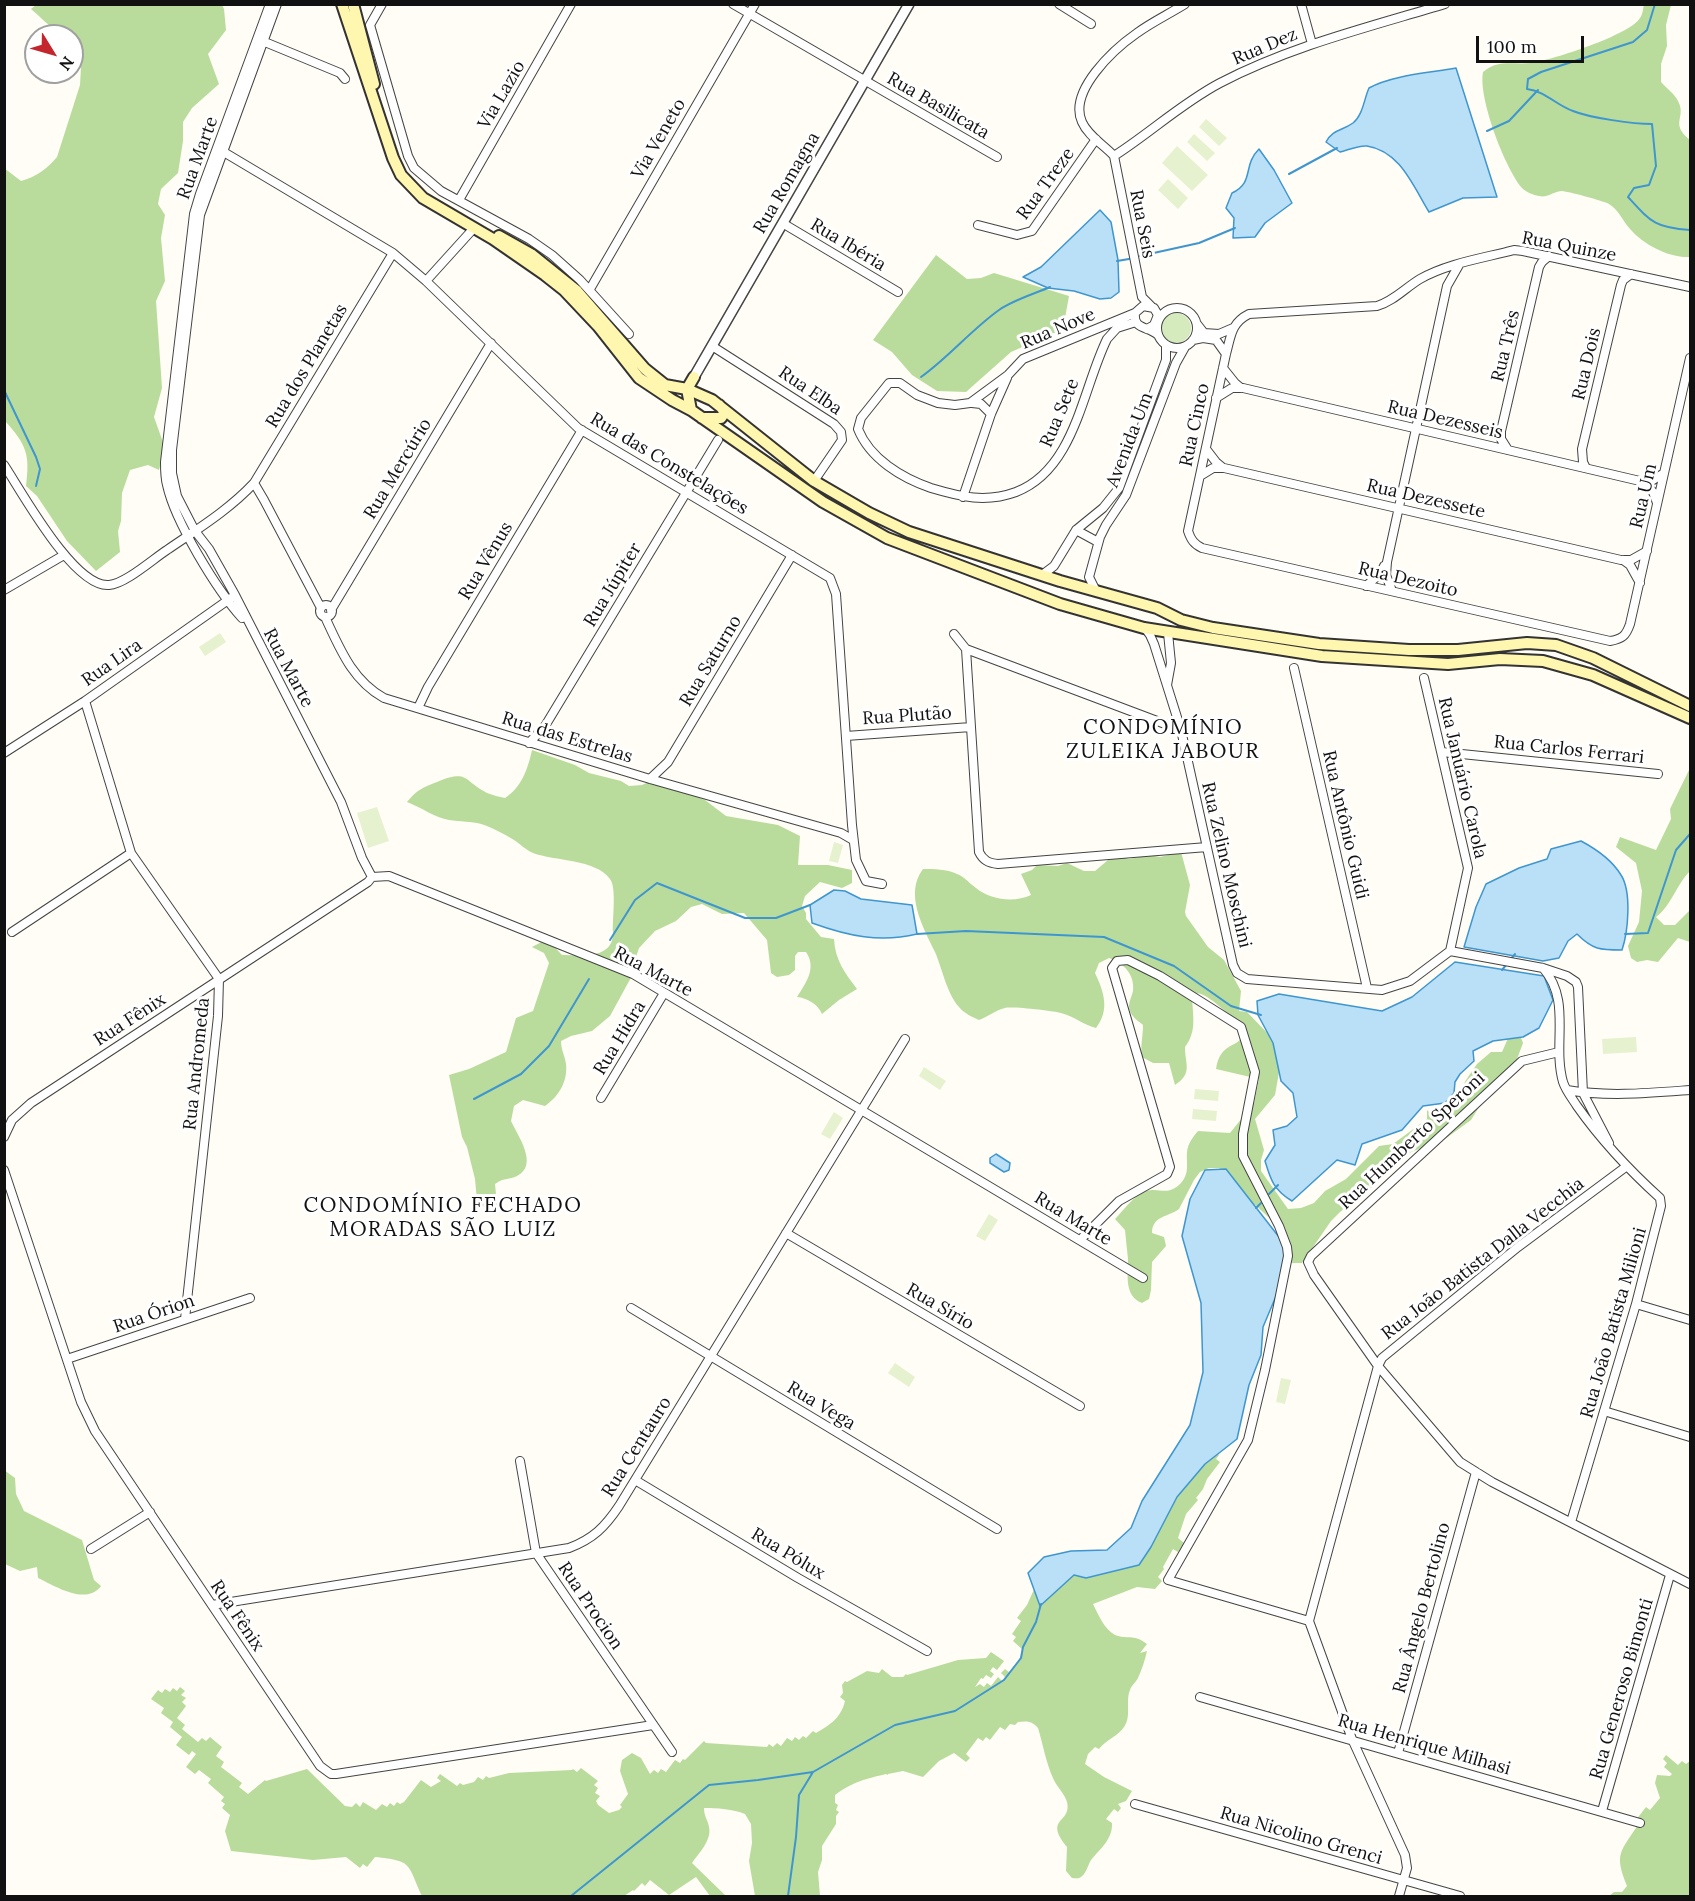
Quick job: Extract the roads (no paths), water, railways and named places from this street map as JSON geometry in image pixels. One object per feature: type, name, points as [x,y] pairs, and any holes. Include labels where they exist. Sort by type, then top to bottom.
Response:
[{"type":"main road","points":[[342,4],[389,147],[401,175],[423,198],[474,228],[545,275],[582,308],[639,378],[692,410],[824,502],[887,538],[1019,589],[1144,628],[1322,656],[1448,664],[1500,659],[1543,661],[1593,675],[1690,718]]},
{"type":"main road","points":[[353,4],[377,98],[398,157],[412,182],[436,200],[531,254],[544,264],[587,301],[645,369],[664,386],[687,389],[715,402],[725,412],[721,418],[702,418]]},
{"type":"main road","points":[[692,410],[687,389],[694,377]]},
{"type":"main road","points":[[673,387],[694,377]]},
{"type":"main road","points":[[694,377],[699,388],[715,402],[777,454],[814,481],[869,513],[909,532],[1042,575],[1157,608],[1181,620],[1213,628],[1319,644],[1409,650],[1458,650],[1527,643],[1556,645],[1593,658],[1690,706]]},
{"type":"main road","points":[[753,454],[747,441],[752,438],[777,454]]},
{"type":"main road","points":[[1019,589],[1019,578],[1025,575],[1077,590],[1092,590]]},
{"type":"main road","points":[[1082,609],[1095,608],[1117,613],[1121,607],[1118,597]]},
{"type":"main road","points":[[1157,608],[1168,633]]},
{"type":"street","name":"Rua Marte","points":[[249,626],[227,600],[191,533],[177,496],[172,473],[172,450],[200,214],[260,40],[270,4]]},
{"type":"street","name":"Rua Marte","points":[[260,40],[277,4]]},
{"type":"street","points":[[382,4],[370,26],[408,156],[414,168],[441,191],[529,239],[552,255],[590,289],[629,334]]},
{"type":"street","name":"Via Lazio","points":[[459,200],[571,4]]},
{"type":"street","name":"Rua Basilicata","points":[[733,4],[997,157]]},
{"type":"street","name":"Via Veneto","points":[[590,289],[755,4]]},
{"type":"street","name":"Rua Romagna","points":[[694,377],[909,4]]},
{"type":"street","points":[[1059,4],[1091,24]]},
{"type":"street","points":[[1114,156],[1084,126],[1080,117],[1080,99],[1087,85],[1108,58],[1131,37],[1185,4]]},
{"type":"street","points":[[1301,4],[1312,44]]},
{"type":"street","name":"Rua Dez","points":[[1114,156],[1195,97],[1288,51],[1445,4]]},
{"type":"street","points":[[260,40],[340,73],[345,80]]},
{"type":"street","name":"Rua Treze","points":[[978,225],[1017,236],[1032,231],[1096,139]]},
{"type":"street","name":"Rua das Constelações","points":[[221,150],[393,253],[426,281],[582,430],[830,578],[836,594],[853,840],[858,866],[866,881],[882,884]]},
{"type":"street","name":"Rua Seis","points":[[1114,156],[1142,297]]},
{"type":"street","name":"Rua Ibéria","points":[[784,224],[898,292]]},
{"type":"street","points":[[426,281],[474,228]]},
{"type":"street","name":"Rua Quinze","points":[[1239,319],[1250,314],[1377,306],[1390,302],[1421,278],[1514,250],[1690,287]]},
{"type":"street","name":"Rua dos Planetas","points":[[4,465],[64,555],[99,585],[109,585],[124,579],[191,533],[254,483],[393,253]]},
{"type":"street","points":[[1532,253],[1539,267]]},
{"type":"street","name":"Rua Três","points":[[1501,431],[1539,267],[1549,256]]},
{"type":"street","points":[[1392,591],[1386,575],[1387,562],[1447,286],[1459,265]]},
{"type":"street","points":[[1613,270],[1621,285]]},
{"type":"street","points":[[1433,274],[1441,277],[1447,286]]},
{"type":"street","name":"Rua Dois","points":[[1587,468],[1583,462],[1582,449],[1621,285],[1623,279],[1631,274]]},
{"type":"street","points":[[1147,329],[1154,325],[1157,318],[1152,307],[1142,297],[1136,311],[1136,322],[1140,327],[1158,335],[1166,345],[1185,347],[1193,340],[1197,324]]},
{"type":"street","points":[[1136,311],[1143,306],[1161,311],[1183,309],[1190,313],[1204,333],[1219,334],[1233,328]]},
{"type":"street","name":"Rua Nove","points":[[970,403],[1008,375],[1023,359],[1136,311]]},
{"type":"street","points":[[1158,335],[1158,323],[1168,311]]},
{"type":"street","name":"Rua Cinco","points":[[1191,539],[1188,531],[1216,398],[1233,328],[1239,319]]},
{"type":"street","name":"Rua Sete","points":[[970,403],[955,405],[938,403],[917,395],[900,383],[889,383],[857,426],[860,435],[873,452],[903,476],[920,484],[963,497],[986,499],[1007,495],[1030,485],[1049,469],[1061,454],[1107,339],[1117,328],[1136,322]]},
{"type":"street","points":[[1193,340],[1203,338],[1216,340],[1226,354]]},
{"type":"street","name":"Rua Mercúrio","points":[[331,610],[491,343]]},
{"type":"street","name":"Avenida Um","points":[[1042,575],[1054,566],[1076,530],[1103,508],[1119,488],[1166,360],[1166,345]]},
{"type":"street","name":"Rua Elba","points":[[712,346],[838,427],[842,440],[814,481]]},
{"type":"street","name":"Avenida Um","points":[[1092,590],[1089,577],[1098,542],[1106,525],[1126,495],[1176,363],[1185,347]]},
{"type":"street","name":"Rua Um","points":[[1621,639],[1627,634],[1630,624],[1690,358]]},
{"type":"street","points":[[1223,368],[1235,383],[1243,388]]},
{"type":"street","points":[[963,497],[991,414],[1008,375]]},
{"type":"street","points":[[1216,398],[1232,388],[1243,388]]},
{"type":"street","name":"Rua Dezesseis","points":[[1243,388],[1640,481]]},
{"type":"street","points":[[970,403],[981,404],[991,414]]},
{"type":"street","name":"Rua Vênus","points":[[418,708],[428,687],[582,430]]},
{"type":"street","points":[[1487,445],[1497,438],[1501,431]]},
{"type":"street","points":[[1501,431],[1501,439],[1508,450]]},
{"type":"street","name":"Rua Júpiter","points":[[529,743],[545,726],[718,440]]},
{"type":"street","points":[[1206,449],[1224,468]]},
{"type":"street","points":[[1566,463],[1579,455],[1582,449]]},
{"type":"street","points":[[1200,476],[1213,468],[1224,468]]},
{"type":"street","name":"Rua Dezessete","points":[[1224,468],[1621,560]]},
{"type":"street","points":[[1640,481],[1650,482],[1665,472]]},
{"type":"street","points":[[1640,481],[1653,492],[1658,504]]},
{"type":"street","points":[[254,483],[321,608],[321,614],[325,617],[330,615],[331,610],[326,605],[321,608]]},
{"type":"street","points":[[245,492],[264,500]]},
{"type":"street","points":[[1076,530],[1098,542]]},
{"type":"street","name":"Rua Marte","points":[[191,533],[209,549],[235,595],[341,802],[362,858],[372,877],[389,876],[400,880],[633,974],[1143,1278]]},
{"type":"street","name":"Rua Dezoito","points":[[1191,539],[1202,548],[1610,641],[1621,639]]},
{"type":"street","points":[[1621,560],[1631,560],[1647,551]]},
{"type":"street","points":[[4,590],[64,555]]},
{"type":"street","name":"Rua Saturno","points":[[650,779],[668,762],[792,555]]},
{"type":"street","points":[[1621,560],[1630,565],[1640,583]]},
{"type":"street","points":[[1366,586],[1381,573],[1387,562]]},
{"type":"street","points":[[210,571],[218,565]]},
{"type":"street","name":"Rua Lira","points":[[4,753],[85,701],[235,595]]},
{"type":"street","name":"Rua das Estrelas","points":[[325,617],[346,661],[358,678],[372,691],[398,704],[841,833],[853,840]]},
{"type":"street","name":"Rua Zelino Moschini","points":[[1144,628],[1154,644],[1181,730],[1233,965],[1237,973],[1243,977],[1367,988]]},
{"type":"street","name":"Rua Zelino Moschini","points":[[1167,686],[1171,663],[1168,633]]},
{"type":"street","points":[[954,634],[966,649],[1181,730]]},
{"type":"street","points":[[966,649],[979,852],[982,858],[990,863],[998,864],[1207,847]]},
{"type":"street","name":"Rua Antônio Guidi","points":[[1294,668],[1367,988]]},
{"type":"street","name":"Rua Januário Carola","points":[[1424,678],[1468,868],[1450,951]]},
{"type":"street","name":"Rua Andromeda","points":[[85,701],[132,853],[219,979],[218,1017],[185,1319]]},
{"type":"street","name":"Rua Plutão","points":[[846,736],[971,727]]},
{"type":"street","name":"Rua Carlos Ferrari","points":[[1442,752],[1658,774]]},
{"type":"street","points":[[841,833],[852,825]]},
{"type":"street","points":[[12,932],[132,853]]},
{"type":"street","name":"Rua Fênix","points":[[4,1137],[12,1120],[31,1103],[368,882],[372,877]]},
{"type":"street","points":[[1367,988],[1382,990],[1410,981],[1450,951],[1542,968],[1567,976],[1576,982],[1578,987],[1583,1093]]},
{"type":"street","points":[[1080,1240],[1119,1202],[1167,1174],[1170,1167],[1112,968],[1117,961],[1128,960],[1161,976],[1241,1028],[1254,1072],[1243,1134],[1243,1156],[1279,1226],[1288,1256],[1266,1370],[1248,1440],[1168,1580],[1309,1622],[1352,1739],[1405,1855],[1407,1868],[1399,1896]]},
{"type":"street","points":[[1542,968],[1552,979],[1557,992],[1563,1083],[1567,1090],[1583,1093],[1690,1090]]},
{"type":"street","name":"Rua Hidra","points":[[601,1098],[664,993]]},
{"type":"street","name":"Rua Centauro","points":[[212,1605],[569,1548],[586,1542],[597,1534],[607,1523],[635,1480],[904,1039]]},
{"type":"street","name":"Rua Humberto Speroni","points":[[1378,1366],[1314,1275],[1308,1262],[1311,1256],[1443,1131],[1522,1061],[1560,1052]]},
{"type":"street","name":"Rua João Batista Milioni","points":[[1567,1090],[1598,1136],[1660,1198],[1661,1206],[1636,1304],[1571,1522]]},
{"type":"street","name":"Rua João Batista Milioni","points":[[1583,1093],[1611,1148]]},
{"type":"street","name":"Rua João Batista Dalla Vecchia","points":[[1309,1622],[1382,1358],[1518,1247],[1627,1166]]},
{"type":"street","name":"Rua Fênix","points":[[4,1170],[81,1402],[95,1431],[316,1761],[331,1774],[653,1725]]},
{"type":"street","name":"Rua Sírio","points":[[786,1233],[1080,1406]]},
{"type":"street","name":"Rua Órion","points":[[67,1359],[250,1298]]},
{"type":"street","points":[[1636,1304],[1690,1320]]},
{"type":"street","name":"Rua Vega","points":[[631,1308],[997,1529]]},
{"type":"street","points":[[1378,1366],[1460,1462],[1690,1584]]},
{"type":"street","points":[[1604,1411],[1690,1437]]},
{"type":"street","name":"Rua Procion","points":[[520,1461],[536,1553],[672,1752]]},
{"type":"street","name":"Rua Ângelo Bertolino","points":[[1398,1753],[1476,1472]]},
{"type":"street","name":"Rua Pólux","points":[[635,1480],[927,1652]]},
{"type":"street","points":[[91,1549],[150,1512]]},
{"type":"street","name":"Rua Generoso Bimonti","points":[[1602,1811],[1670,1575]]},
{"type":"street","name":"Rua Henrique Milhasi","points":[[1200,1697],[1640,1823]]},
{"type":"street","name":"Rua Nicolino Grenci","points":[[1135,1804],[1460,1896]]},
{"type":"water","points":[[1456,68],[1497,197],[1463,198],[1429,212],[1404,171],[1388,155],[1367,146],[1340,152],[1326,142],[1335,132],[1356,120],[1369,88],[1400,77]]},
{"type":"water","points":[[1259,149],[1274,170],[1292,203],[1265,223],[1255,237],[1233,238],[1234,218],[1226,208],[1232,193],[1244,184],[1254,155]]},
{"type":"water","points":[[1100,210],[1111,222],[1118,260],[1119,292],[1111,298],[1100,299],[1074,291],[1048,288],[1023,277],[1041,267]]},
{"type":"water","points":[[1581,841],[1608,860],[1624,882],[1628,912],[1622,950],[1597,948],[1577,934],[1568,941],[1559,958],[1543,961],[1464,947],[1476,907],[1486,884],[1519,868],[1547,859],[1551,849]]},
{"type":"water","points":[[834,890],[845,891],[861,899],[912,905],[917,934],[890,938],[864,937],[812,923],[810,905]]},
{"type":"water","points":[[1455,962],[1544,976],[1553,1000],[1539,1028],[1523,1037],[1493,1041],[1473,1051],[1474,1061],[1460,1074],[1455,1082],[1454,1093],[1445,1103],[1423,1106],[1402,1130],[1362,1144],[1355,1165],[1337,1160],[1292,1201],[1286,1197],[1274,1184],[1265,1161],[1275,1145],[1273,1130],[1287,1126],[1297,1117],[1293,1093],[1281,1081],[1273,1043],[1258,1015],[1257,1001],[1279,994],[1382,1011],[1412,997]]},
{"type":"water","points":[[996,1154],[1010,1163],[1009,1170],[1004,1172],[990,1163],[990,1158]]},
{"type":"water","points":[[1226,1169],[1286,1246],[1279,1289],[1263,1327],[1261,1355],[1249,1385],[1237,1439],[1205,1464],[1177,1497],[1139,1565],[1086,1578],[1074,1575],[1040,1606],[1028,1573],[1044,1557],[1071,1551],[1107,1550],[1131,1528],[1142,1501],[1190,1425],[1203,1372],[1201,1303],[1182,1236],[1190,1199],[1205,1170]]},
{"type":"waterway","points":[[1655,4],[1647,30],[1633,42],[1541,72],[1528,79],[1527,89],[1539,92],[1581,114],[1652,124],[1656,166],[1649,185],[1634,188],[1628,197],[1654,222],[1669,228],[1690,230]]},
{"type":"waterway","points":[[1487,131],[1509,121],[1538,90]]},
{"type":"waterway","points":[[1289,174],[1337,148]]},
{"type":"waterway","points":[[1140,256],[1199,243],[1235,228]]},
{"type":"waterway","points":[[1117,261],[1129,259]]},
{"type":"waterway","points":[[921,377],[999,310],[1050,287]]},
{"type":"waterway","points":[[4,390],[36,457],[40,469],[36,486]]},
{"type":"waterway","points":[[1625,934],[1648,933],[1676,850],[1690,834]]},
{"type":"waterway","points":[[610,940],[635,900],[657,883],[745,918],[776,918],[810,905]]},
{"type":"waterway","points":[[917,934],[966,931],[1104,937],[1174,966],[1231,1006],[1261,1015]]},
{"type":"waterway","points":[[1502,970],[1515,954]]},
{"type":"waterway","points":[[474,1099],[521,1074],[549,1046],[589,979]]},
{"type":"waterway","points":[[1269,1194],[1278,1185]]},
{"type":"waterway","points":[[1256,1208],[1261,1203]]},
{"type":"waterway","points":[[788,1896],[799,1795],[813,1772],[895,1725],[955,1711],[1004,1680],[1021,1658],[1023,1647],[1036,1622],[1041,1604]]},
{"type":"waterway","points":[[571,1896],[709,1785],[813,1772]]},
{"type":"district","name":"CONDOMÍNIO ZULEIKA JABOUR","points":[[1163,740]]},
{"type":"district","name":"CONDOMÍNIO FECHADO MORADAS SÃO LUIZ","points":[[443,1218]]}]
